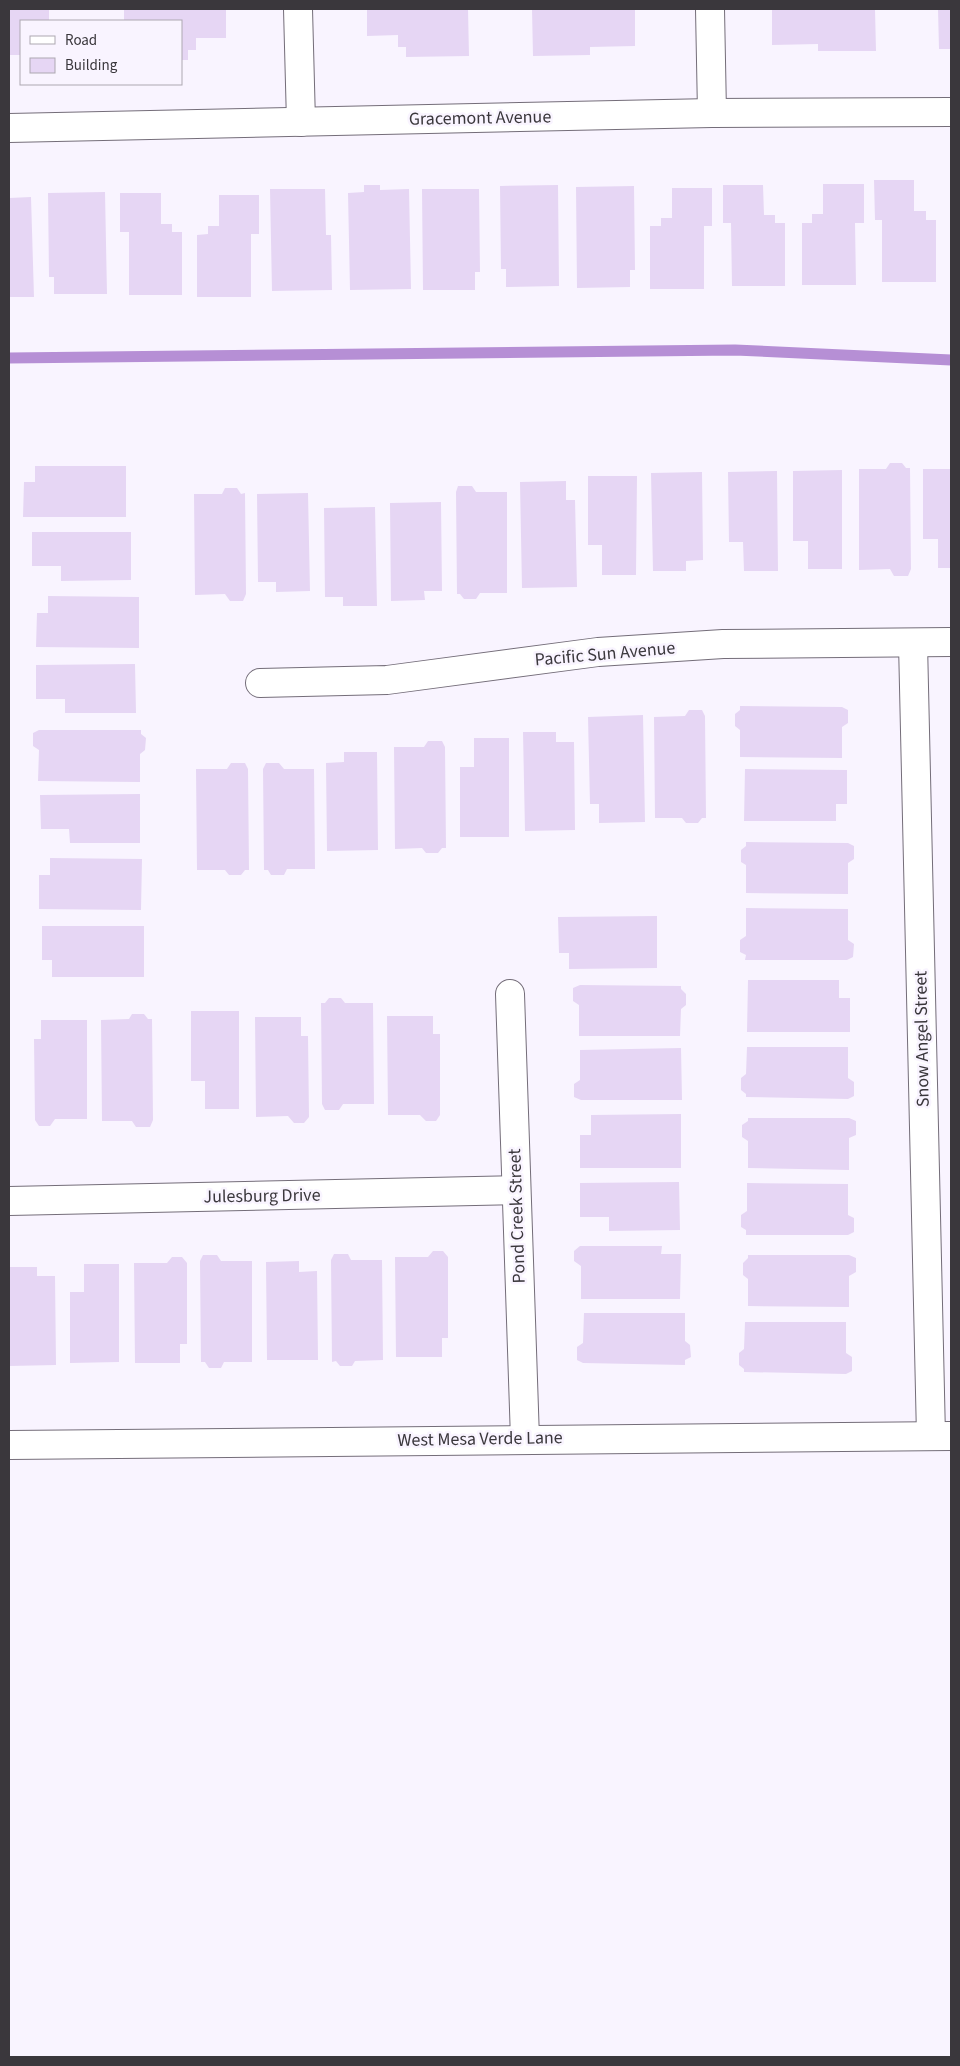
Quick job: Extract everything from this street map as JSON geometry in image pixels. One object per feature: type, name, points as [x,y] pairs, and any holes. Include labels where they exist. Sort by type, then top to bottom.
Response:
[{"type":"street","points":[[298,9],[300,122]]},
{"type":"street","points":[[710,9],[712,113]]},
{"type":"street","name":"Gracemont Avenue","points":[[9,128],[712,113],[951,112]]},
{"type":"street","name":"Pacific Sun Avenue","points":[[260,683],[387,680],[598,652],[722,644],[951,642]]},
{"type":"street","name":"Snow Angel Street","points":[[913,643],[941,1436]]},
{"type":"street","name":"Pond Creek Street","points":[[510,994],[525,1439]]},
{"type":"street","name":"Julesburg Drive","points":[[9,1201],[516,1190]]},
{"type":"street","name":"West Mesa Verde Lane","points":[[9,1446],[941,1436]]},
{"type":"building","points":[[9,9],[49,9],[49,20],[20,20],[20,55],[9,55]]},
{"type":"building","points":[[124,9],[226,9],[226,38],[196,38],[196,50],[188,50],[188,60],[182,60],[182,20],[124,20]]},
{"type":"building","points":[[367,9],[468,9],[469,56],[406,57],[406,47],[398,47],[398,35],[367,36]]},
{"type":"building","points":[[532,9],[635,9],[635,46],[590,47],[590,55],[533,56]]},
{"type":"building","points":[[772,9],[875,9],[876,51],[818,51],[818,44],[772,45]]},
{"type":"building","points":[[938,9],[951,9],[951,49],[939,49]]},
{"type":"building","points":[[874,180],[914,180],[914,211],[926,211],[926,220],[936,220],[936,282],[882,282],[882,220],[875,220]]},
{"type":"building","points":[[823,184],[864,184],[864,223],[855,223],[856,285],[802,285],[802,223],[812,223],[812,214],[823,214]]},
{"type":"building","points":[[364,185],[380,185],[380,190],[409,189],[411,289],[350,290],[348,193],[364,192]]},
{"type":"building","points":[[558,185],[559,286],[506,287],[506,269],[501,269],[500,186]]},
{"type":"building","points":[[723,185],[763,185],[764,215],[775,215],[775,223],[785,223],[785,286],[732,286],[731,223],[723,223]]},
{"type":"building","points":[[634,186],[635,270],[630,270],[630,287],[577,288],[576,187]]},
{"type":"building","points":[[672,188],[712,188],[712,226],[704,226],[704,289],[650,289],[650,226],[661,226],[661,218],[672,218]]},
{"type":"building","points":[[270,189],[325,189],[326,235],[331,235],[332,290],[272,291]]},
{"type":"building","points":[[422,189],[479,189],[480,272],[475,272],[475,290],[423,290]]},
{"type":"building","points":[[105,192],[107,294],[54,294],[54,277],[49,277],[48,193]]},
{"type":"building","points":[[120,193],[161,193],[161,224],[172,224],[172,232],[182,232],[182,295],[129,295],[129,232],[120,232]]},
{"type":"building","points":[[219,195],[259,195],[259,234],[251,234],[251,297],[197,297],[197,235],[208,234],[208,226],[219,226]]},
{"type":"building","points":[[31,197],[34,297],[9,297],[9,198]]},
{"type":"building","points":[[890,463],[902,463],[906,468],[910,468],[911,569],[908,576],[894,576],[890,569],[859,570],[859,469],[886,469]]},
{"type":"building","points":[[35,466],[126,466],[126,517],[23,517],[24,482],[35,482]]},
{"type":"building","points":[[923,469],[951,469],[951,568],[938,568],[938,539],[923,539]]},
{"type":"building","points":[[842,470],[842,569],[808,569],[808,541],[793,541],[793,471]]},
{"type":"building","points":[[777,471],[778,571],[744,571],[743,542],[729,542],[728,472]]},
{"type":"building","points":[[702,472],[703,560],[686,561],[686,571],[653,571],[651,473]]},
{"type":"building","points":[[588,476],[637,476],[636,575],[602,575],[602,545],[588,545]]},
{"type":"building","points":[[566,481],[566,500],[575,500],[577,587],[522,588],[520,482]]},
{"type":"building","points":[[458,486],[472,486],[476,492],[507,492],[507,593],[480,593],[476,599],[464,599],[460,594],[457,594],[456,492]]},
{"type":"building","points":[[225,488],[237,488],[241,494],[245,493],[246,594],[243,601],[230,601],[225,594],[195,595],[194,494],[222,494]]},
{"type":"building","points":[[308,493],[310,591],[276,592],[276,582],[258,582],[257,494]]},
{"type":"building","points":[[441,502],[442,591],[424,591],[425,600],[391,601],[390,503]]},
{"type":"building","points":[[375,507],[377,606],[343,606],[343,597],[325,597],[324,508]]},
{"type":"building","points":[[32,532],[131,532],[131,580],[61,581],[61,566],[32,566]]},
{"type":"building","points":[[48,596],[139,597],[139,648],[36,647],[37,613],[48,613]]},
{"type":"building","points":[[135,664],[136,713],[65,713],[65,699],[36,699],[36,665]]},
{"type":"building","points":[[740,706],[842,707],[848,710],[848,723],[842,727],[842,758],[740,757],[740,730],[735,726],[735,714],[740,710]]},
{"type":"building","points":[[689,710],[702,710],[705,716],[706,818],[702,818],[698,823],[686,823],[682,818],[655,818],[654,717],[685,716]]},
{"type":"building","points":[[643,715],[645,822],[599,823],[599,804],[590,804],[588,717]]},
{"type":"building","points":[[39,730],[141,730],[141,734],[146,738],[145,750],[140,754],[140,782],[38,781],[39,750],[33,746],[33,733]]},
{"type":"building","points":[[523,732],[556,732],[556,742],[574,742],[575,830],[525,831]]},
{"type":"building","points":[[474,738],[509,738],[509,837],[460,837],[460,767],[474,767]]},
{"type":"building","points":[[428,741],[442,741],[445,747],[446,848],[442,848],[438,853],[426,853],[422,848],[395,849],[394,747],[424,747]]},
{"type":"building","points":[[344,752],[377,752],[378,850],[327,851],[326,763],[344,762]]},
{"type":"building","points":[[231,763],[245,763],[248,769],[249,870],[245,870],[241,875],[229,875],[225,870],[197,870],[196,769],[227,769]]},
{"type":"building","points":[[266,763],[279,763],[284,769],[314,769],[315,869],[287,869],[284,875],[271,875],[268,870],[264,870],[263,769]]},
{"type":"building","points":[[745,769],[847,770],[847,804],[836,804],[836,821],[744,821]]},
{"type":"building","points":[[140,794],[140,843],[70,843],[69,829],[41,829],[40,795]]},
{"type":"building","points":[[746,842],[848,843],[854,846],[854,859],[848,863],[848,894],[746,893],[746,865],[741,862],[741,850],[746,846]]},
{"type":"building","points":[[50,858],[142,859],[141,910],[39,909],[39,875],[50,875]]},
{"type":"building","points":[[746,908],[848,909],[848,940],[854,944],[853,957],[847,960],[745,960],[746,955],[740,952],[740,940],[746,936]]},
{"type":"building","points":[[657,916],[657,968],[569,969],[569,953],[559,953],[558,917]]},
{"type":"building","points":[[42,926],[144,926],[144,977],[52,977],[52,960],[42,960]]},
{"type":"building","points":[[748,980],[839,980],[839,998],[850,998],[850,1032],[747,1032]]},
{"type":"building","points":[[580,985],[681,986],[681,989],[686,994],[686,1005],[681,1009],[680,1036],[579,1036],[579,1005],[573,1001],[573,988]]},
{"type":"building","points":[[329,998],[341,998],[345,1003],[373,1003],[374,1104],[343,1104],[339,1110],[325,1110],[322,1104],[321,1003],[325,1003]]},
{"type":"building","points":[[191,1011],[239,1011],[239,1109],[205,1109],[205,1081],[191,1081]]},
{"type":"building","points":[[132,1014],[144,1014],[148,1019],[152,1019],[153,1120],[150,1127],[136,1127],[132,1121],[102,1121],[101,1020],[129,1019]]},
{"type":"building","points":[[387,1016],[433,1016],[433,1034],[440,1034],[440,1115],[436,1121],[426,1121],[420,1115],[388,1115]]},
{"type":"building","points":[[255,1017],[301,1017],[301,1036],[308,1036],[309,1117],[304,1123],[294,1123],[288,1116],[256,1117]]},
{"type":"building","points":[[41,1020],[87,1020],[87,1119],[55,1119],[50,1126],[39,1126],[35,1120],[34,1039],[41,1039]]},
{"type":"building","points":[[747,1047],[848,1047],[848,1078],[854,1082],[854,1096],[848,1099],[746,1097],[746,1094],[741,1090],[741,1078],[746,1074]]},
{"type":"building","points":[[681,1048],[682,1100],[581,1100],[574,1097],[574,1084],[580,1080],[580,1050]]},
{"type":"building","points":[[681,1114],[681,1168],[580,1168],[580,1135],[591,1135],[591,1115]]},
{"type":"building","points":[[748,1118],[849,1118],[856,1121],[856,1135],[849,1138],[849,1170],[748,1168],[748,1141],[742,1137],[742,1125],[748,1121]]},
{"type":"building","points":[[679,1182],[680,1230],[609,1231],[609,1217],[580,1217],[580,1183]]},
{"type":"building","points":[[747,1183],[848,1184],[848,1215],[854,1218],[854,1232],[848,1235],[746,1235],[746,1230],[741,1227],[741,1215],[747,1211]]},
{"type":"building","points":[[580,1246],[662,1246],[661,1254],[681,1254],[680,1299],[581,1299],[581,1266],[574,1261],[574,1251]]},
{"type":"building","points":[[433,1251],[443,1251],[448,1257],[448,1338],[442,1338],[442,1357],[396,1357],[395,1257],[428,1257]]},
{"type":"building","points":[[334,1254],[348,1254],[351,1260],[382,1260],[383,1360],[355,1361],[352,1366],[340,1366],[336,1361],[332,1362],[331,1260]]},
{"type":"building","points":[[203,1255],[217,1255],[221,1261],[252,1261],[252,1362],[224,1362],[221,1368],[209,1368],[205,1362],[201,1362],[200,1261]]},
{"type":"building","points":[[748,1255],[849,1255],[856,1258],[856,1272],[849,1276],[849,1307],[748,1306],[748,1279],[743,1275],[743,1263],[748,1258]]},
{"type":"building","points":[[172,1257],[182,1257],[187,1263],[187,1344],[180,1344],[180,1363],[135,1363],[134,1263],[167,1263]]},
{"type":"building","points":[[299,1261],[299,1272],[317,1271],[318,1360],[267,1360],[266,1262]]},
{"type":"building","points":[[84,1264],[119,1264],[119,1362],[70,1363],[70,1292],[84,1292]]},
{"type":"building","points":[[9,1267],[37,1267],[37,1276],[55,1276],[56,1365],[9,1366]]},
{"type":"building","points":[[584,1313],[685,1313],[685,1341],[690,1345],[691,1357],[685,1360],[685,1365],[583,1363],[577,1360],[577,1347],[583,1343]]},
{"type":"building","points":[[745,1322],[846,1322],[846,1353],[852,1357],[852,1371],[846,1374],[744,1372],[744,1369],[739,1365],[739,1353],[744,1349]]},
{"type":"waterway","points":[[9,358],[735,350],[951,360]]}]
